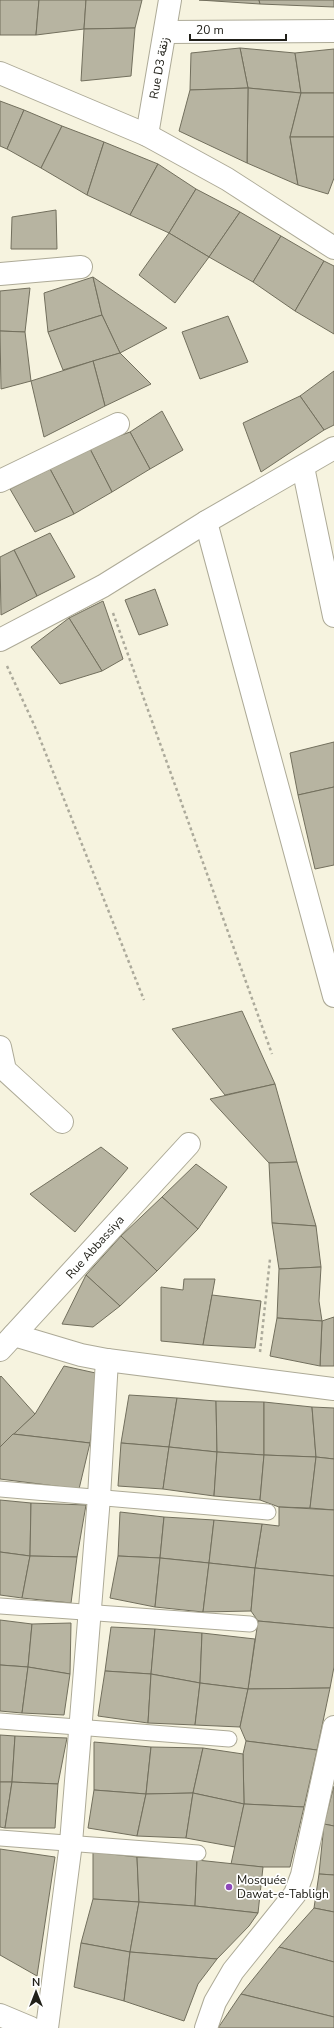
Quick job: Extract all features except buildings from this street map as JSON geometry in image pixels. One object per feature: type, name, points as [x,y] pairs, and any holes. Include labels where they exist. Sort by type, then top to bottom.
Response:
[{"type":"street","name":"Rue D3 زنقة","points":[[147,135],[170,0]]},
{"type":"street","points":[[165,32],[334,31]]},
{"type":"street","points":[[0,73],[147,135],[331,241]]},
{"type":"street","points":[[0,274],[81,267]]},
{"type":"street","points":[[0,481],[118,424]]},
{"type":"street","points":[[0,640],[103,586],[206,522],[334,448]]},
{"type":"street","points":[[303,467],[334,616]]},
{"type":"street","points":[[206,522],[334,996]]},
{"type":"street","points":[[0,1047],[5,1070],[62,1122]]},
{"type":"street","name":"Rue Abbassiya","points":[[7,1342],[189,1144]]},
{"type":"street","points":[[7,1342],[108,1360],[334,1389]]},
{"type":"street","points":[[47,2028],[71,1843],[99,1497],[108,1360]]},
{"type":"street","points":[[206,2028],[215,2002],[232,1971],[295,1894],[302,1875],[334,1727]]},
{"type":"street","points":[[0,2015],[31,2028]]},
{"type":"lane","points":[[0,1489],[268,1512]]},
{"type":"lane","points":[[0,1606],[250,1624]]},
{"type":"lane","points":[[0,1721],[229,1739]]},
{"type":"lane","points":[[0,1838],[198,1852]]},
{"type":"path","points":[[103,586],[272,1054]]},
{"type":"path","points":[[6,664],[39,736],[144,1000]]},
{"type":"path","points":[[257,1378],[270,1259]]},
{"type":"place","name":"Mosquée Dawat-e-Tabligh","points":[[229,1887]]}]
